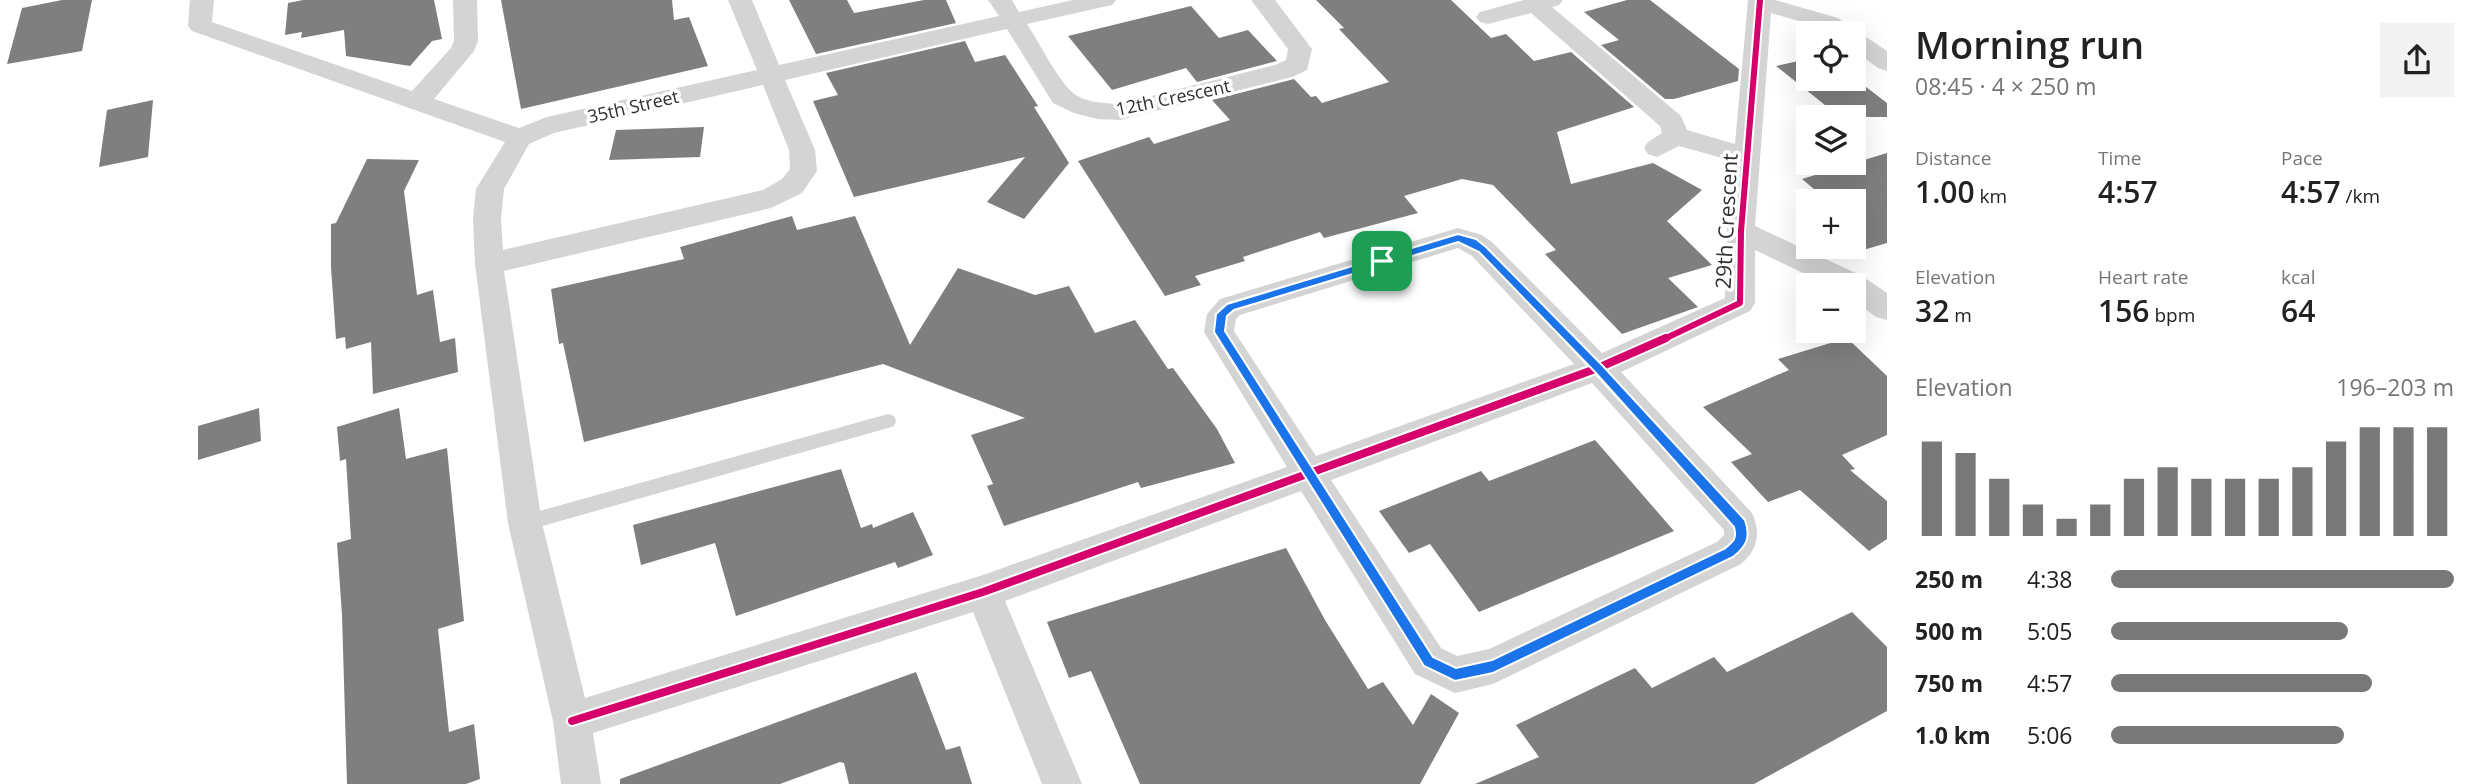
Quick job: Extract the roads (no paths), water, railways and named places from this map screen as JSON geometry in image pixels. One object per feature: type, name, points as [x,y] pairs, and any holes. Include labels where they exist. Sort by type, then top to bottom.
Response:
[{"type":"street","points":[[202,0],[200,26],[520,138],[490,189],[487,219],[489,264],[525,523],[572,721],[581,784]]},
{"type":"street","points":[[417,103],[462,51],[466,41],[465,0]]},
{"type":"street","points":[[489,264],[771,198],[792,186],[804,171],[802,150],[740,0]]},
{"type":"street","name":"35th Street","points":[[520,138],[547,126],[577,118],[771,75],[1006,10],[1104,0]]},
{"type":"street","name":"12th Crescent","points":[[1006,10],[1062,97],[1076,106],[1095,111],[1120,111],[1283,71],[1298,64],[1300,49],[1263,0]]},
{"type":"street","points":[[1488,17],[1543,2],[1672,122],[1666,142],[1746,156]]},
{"type":"street","points":[[1760,2],[1823,21]]},
{"type":"street","name":"29th Crescent","points":[[572,721],[983,592],[1598,368],[1734,308],[1740,303],[1741,231],[1760,2]]},
{"type":"street","points":[[1866,48],[1887,63]]},
{"type":"street","points":[[1741,231],[1852,284],[1887,309]]},
{"type":"street","points":[[1458,238],[1472,242],[1482,249],[1598,368],[1740,524],[1740,544],[1729,553],[1493,666],[1455,675],[1428,661],[1322,470],[1219,332],[1222,314],[1230,307],[1458,238]]},
{"type":"street","points":[[983,592],[1062,784]]},
{"type":"lane","points":[[525,523],[888,421]]}]
